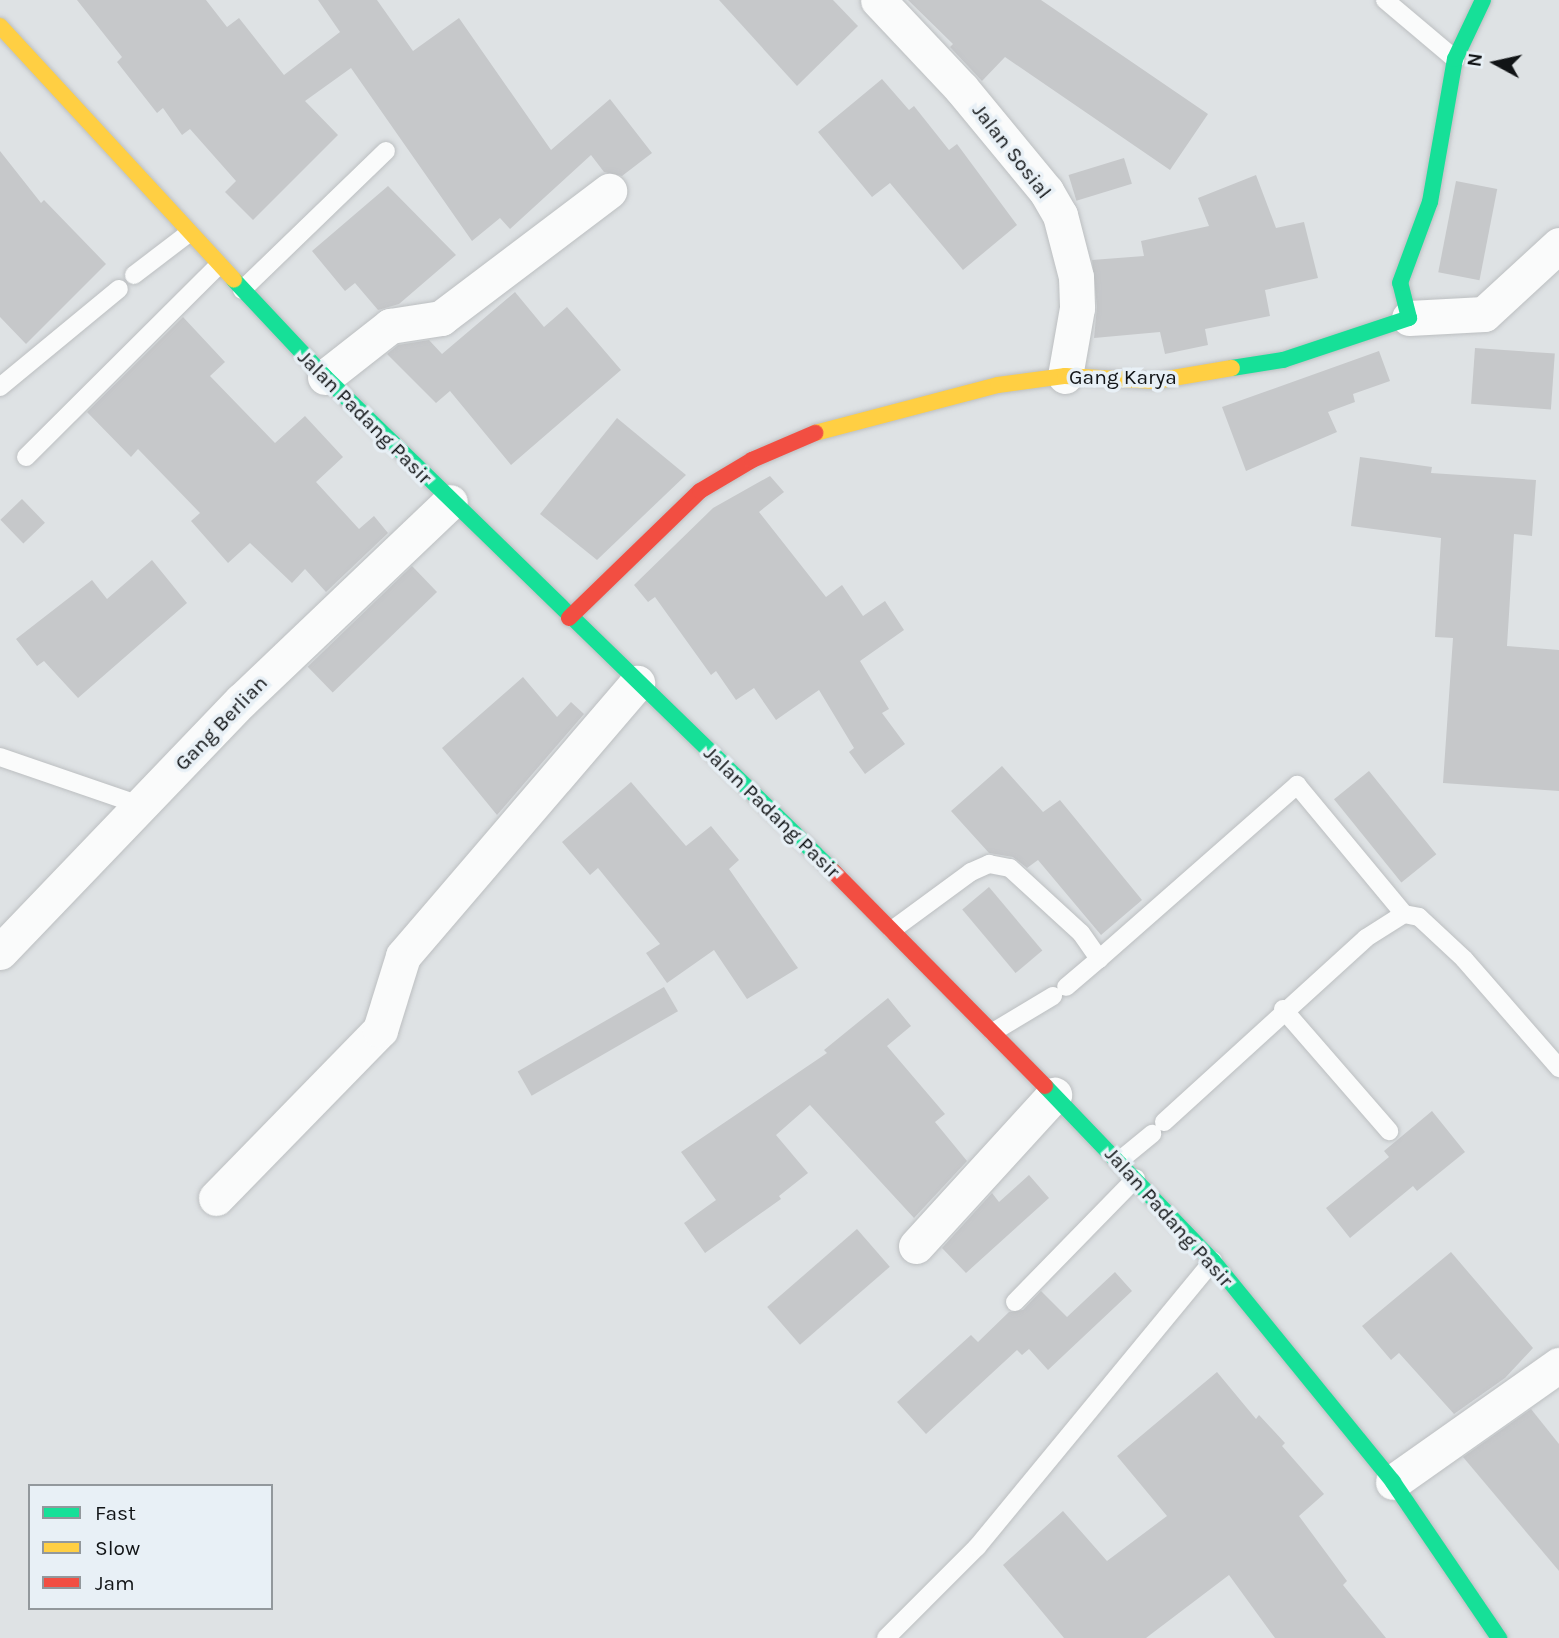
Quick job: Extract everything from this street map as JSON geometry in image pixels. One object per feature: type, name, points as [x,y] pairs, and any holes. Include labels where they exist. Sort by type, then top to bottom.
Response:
[{"type":"main road","points":[[1409,318],[1401,283],[1430,202],[1455,59],[1483,0]]},
{"type":"main road","name":"Jalan Padang Pasir","points":[[0,26],[325,377],[450,502],[892,930],[1136,1178],[1213,1261],[1393,1482],[1499,1638]]},
{"type":"main road","name":"Gang Karya","points":[[569,618],[700,491],[776,448],[921,402],[1065,376],[1125,381],[1191,377],[1297,357],[1409,318]]},
{"type":"street","name":"Jalan Sosial","points":[[878,0],[961,88],[1046,191],[1060,215],[1076,278],[1077,307],[1065,376]]},
{"type":"street","points":[[325,377],[390,326],[440,318],[610,191]]},
{"type":"street","points":[[1409,318],[1483,314],[1559,245]]},
{"type":"street","name":"Gang Berlian","points":[[0,952],[327,614],[450,502]]},
{"type":"street","points":[[216,1198],[380,1030],[403,957],[637,683]]},
{"type":"street","points":[[916,1246],[1054,1095]]},
{"type":"street","points":[[1393,1482],[1559,1365]]},
{"type":"lane","points":[[1385,0],[1455,59]]},
{"type":"lane","points":[[242,290],[386,151]]},
{"type":"lane","points":[[134,275],[189,233]]},
{"type":"lane","points":[[26,457],[219,265]]},
{"type":"lane","points":[[0,387],[119,289]]},
{"type":"lane","points":[[0,757],[142,806]]},
{"type":"lane","points":[[993,1032],[1059,991],[1099,959],[1297,785],[1404,914],[1419,918],[1464,959],[1559,1068]]},
{"type":"lane","points":[[892,930],[989,864],[1010,868],[1081,933],[1099,959]]},
{"type":"lane","points":[[1119,1161],[1158,1128],[1283,1009],[1366,937],[1404,914]]},
{"type":"lane","points":[[1283,1009],[1389,1131]]},
{"type":"lane","points":[[1015,1302],[1136,1178]]},
{"type":"lane","points":[[886,1638],[977,1547],[1213,1261]]},
{"type":"building","points":[[77,0],[206,0],[227,27],[239,18],[284,75],[340,32],[318,0],[377,0],[413,51],[459,18],[551,150],[610,99],[652,153],[622,176],[604,172],[591,155],[510,229],[500,218],[472,241],[351,68],[305,101],[338,135],[253,220],[225,192],[236,181],[190,129],[182,135],[163,108],[157,113],[117,62],[122,57]]},
{"type":"building","points":[[719,0],[833,0],[858,26],[797,86]]},
{"type":"building","points":[[908,0],[1041,0],[1208,114],[1170,170],[1005,57],[982,81],[950,47],[953,44]]},
{"type":"building","points":[[882,79],[909,110],[914,106],[949,150],[957,144],[1017,225],[963,270],[890,183],[872,197],[818,132]]},
{"type":"building","points":[[0,151],[41,203],[44,200],[106,264],[26,344],[0,317]]},
{"type":"building","points":[[1124,158],[1132,184],[1076,201],[1069,175]]},
{"type":"building","points":[[1256,175],[1276,228],[1304,222],[1318,278],[1265,290],[1270,316],[1205,329],[1208,345],[1165,354],[1160,332],[1094,338],[1097,307],[1092,260],[1144,256],[1141,241],[1209,226],[1198,198]]},
{"type":"building","points":[[1456,181],[1497,189],[1479,280],[1438,272]]},
{"type":"building","points":[[388,186],[456,255],[399,304],[378,310],[355,283],[345,291],[312,251]]},
{"type":"building","points":[[515,292],[544,327],[567,307],[621,370],[511,465],[450,391],[436,403],[387,354],[398,345],[429,340],[442,354]]},
{"type":"building","points":[[183,317],[225,362],[210,376],[275,443],[305,416],[343,457],[316,482],[359,529],[374,516],[388,533],[326,592],[305,569],[292,583],[250,543],[228,563],[191,521],[200,513],[138,449],[131,457],[87,412]]},
{"type":"building","points":[[1475,348],[1555,354],[1551,409],[1471,404]]},
{"type":"building","points":[[1379,351],[1390,381],[1353,394],[1355,402],[1328,412],[1337,432],[1246,471],[1222,407]]},
{"type":"building","points":[[617,418],[686,475],[597,560],[540,514]]},
{"type":"building","points":[[1360,457],[1432,467],[1431,473],[1536,480],[1532,536],[1514,534],[1507,646],[1559,650],[1559,791],[1443,783],[1453,638],[1435,637],[1441,538],[1351,526]]},
{"type":"building","points":[[770,476],[784,492],[759,512],[826,597],[842,585],[863,616],[885,601],[904,630],[860,661],[889,709],[882,713],[905,744],[865,774],[849,752],[854,748],[819,690],[776,720],[754,688],[736,700],[716,671],[711,675],[655,597],[648,602],[634,585],[713,508]]},
{"type":"building","points":[[22,499],[45,523],[23,544],[0,520]]},
{"type":"building","points":[[152,560],[187,603],[78,698],[44,661],[37,666],[16,639],[92,580],[107,599]]},
{"type":"building","points":[[412,566],[437,592],[333,693],[308,667]]},
{"type":"building","points":[[523,677],[557,717],[571,702],[584,714],[497,815],[442,748]]},
{"type":"building","points":[[1002,766],[1043,812],[1060,800],[1142,900],[1101,935],[1038,860],[1027,868],[1013,857],[989,853],[951,811]]},
{"type":"building","points":[[1369,771],[1436,854],[1401,882],[1334,799]]},
{"type":"building","points":[[631,782],[686,846],[711,826],[739,860],[729,869],[798,968],[747,999],[714,950],[667,983],[646,953],[660,944],[598,868],[590,875],[562,842]]},
{"type":"building","points":[[989,887],[1042,951],[1016,973],[962,909]]},
{"type":"building","points":[[664,987],[678,1011],[532,1096],[518,1072]]},
{"type":"building","points":[[888,998],[911,1026],[887,1046],[945,1114],[935,1122],[967,1161],[914,1218],[810,1105],[776,1135],[808,1173],[779,1196],[781,1199],[705,1253],[684,1223],[716,1200],[681,1152],[827,1053],[824,1050]]},
{"type":"building","points":[[1432,1111],[1465,1152],[1417,1191],[1413,1186],[1350,1238],[1326,1208],[1389,1157],[1384,1151]]},
{"type":"building","points":[[1029,1175],[1049,1198],[966,1273],[942,1248],[992,1193],[999,1202]]},
{"type":"building","points":[[857,1229],[890,1267],[800,1345],[767,1307]]},
{"type":"building","points":[[1451,1252],[1533,1348],[1505,1378],[1454,1414],[1399,1353],[1391,1360],[1362,1326]]},
{"type":"building","points":[[1115,1272],[1132,1291],[1048,1370],[1029,1349],[1022,1355],[1017,1350],[926,1434],[897,1402],[971,1335],[978,1342],[1009,1312],[1023,1310],[1041,1291],[1067,1317]]},
{"type":"building","points":[[1217,1372],[1256,1419],[1259,1415],[1285,1443],[1282,1446],[1324,1494],[1299,1516],[1347,1581],[1343,1585],[1386,1638],[1275,1638],[1229,1575],[1146,1638],[1064,1638],[1003,1565],[1063,1511],[1107,1561],[1167,1516],[1117,1456]]},
{"type":"building","points":[[1531,1409],[1559,1444],[1559,1571],[1463,1457]]},
{"type":"traffic: fast","points":[[1232,368],[1283,360],[1409,318],[1400,283],[1430,202],[1455,59],[1483,0]]},
{"type":"traffic: fast","points":[[234,280],[325,377],[833,871]]},
{"type":"traffic: fast","points":[[1045,1086],[1213,1261],[1393,1482],[1499,1638]]},
{"type":"traffic: slow","points":[[0,26],[234,280]]},
{"type":"traffic: slow","points":[[815,433],[998,385],[1065,376],[1155,381],[1232,368]]},
{"type":"traffic: jam","points":[[569,618],[700,491],[752,460],[815,433]]},
{"type":"traffic: jam","points":[[833,871],[1045,1086]]}]
